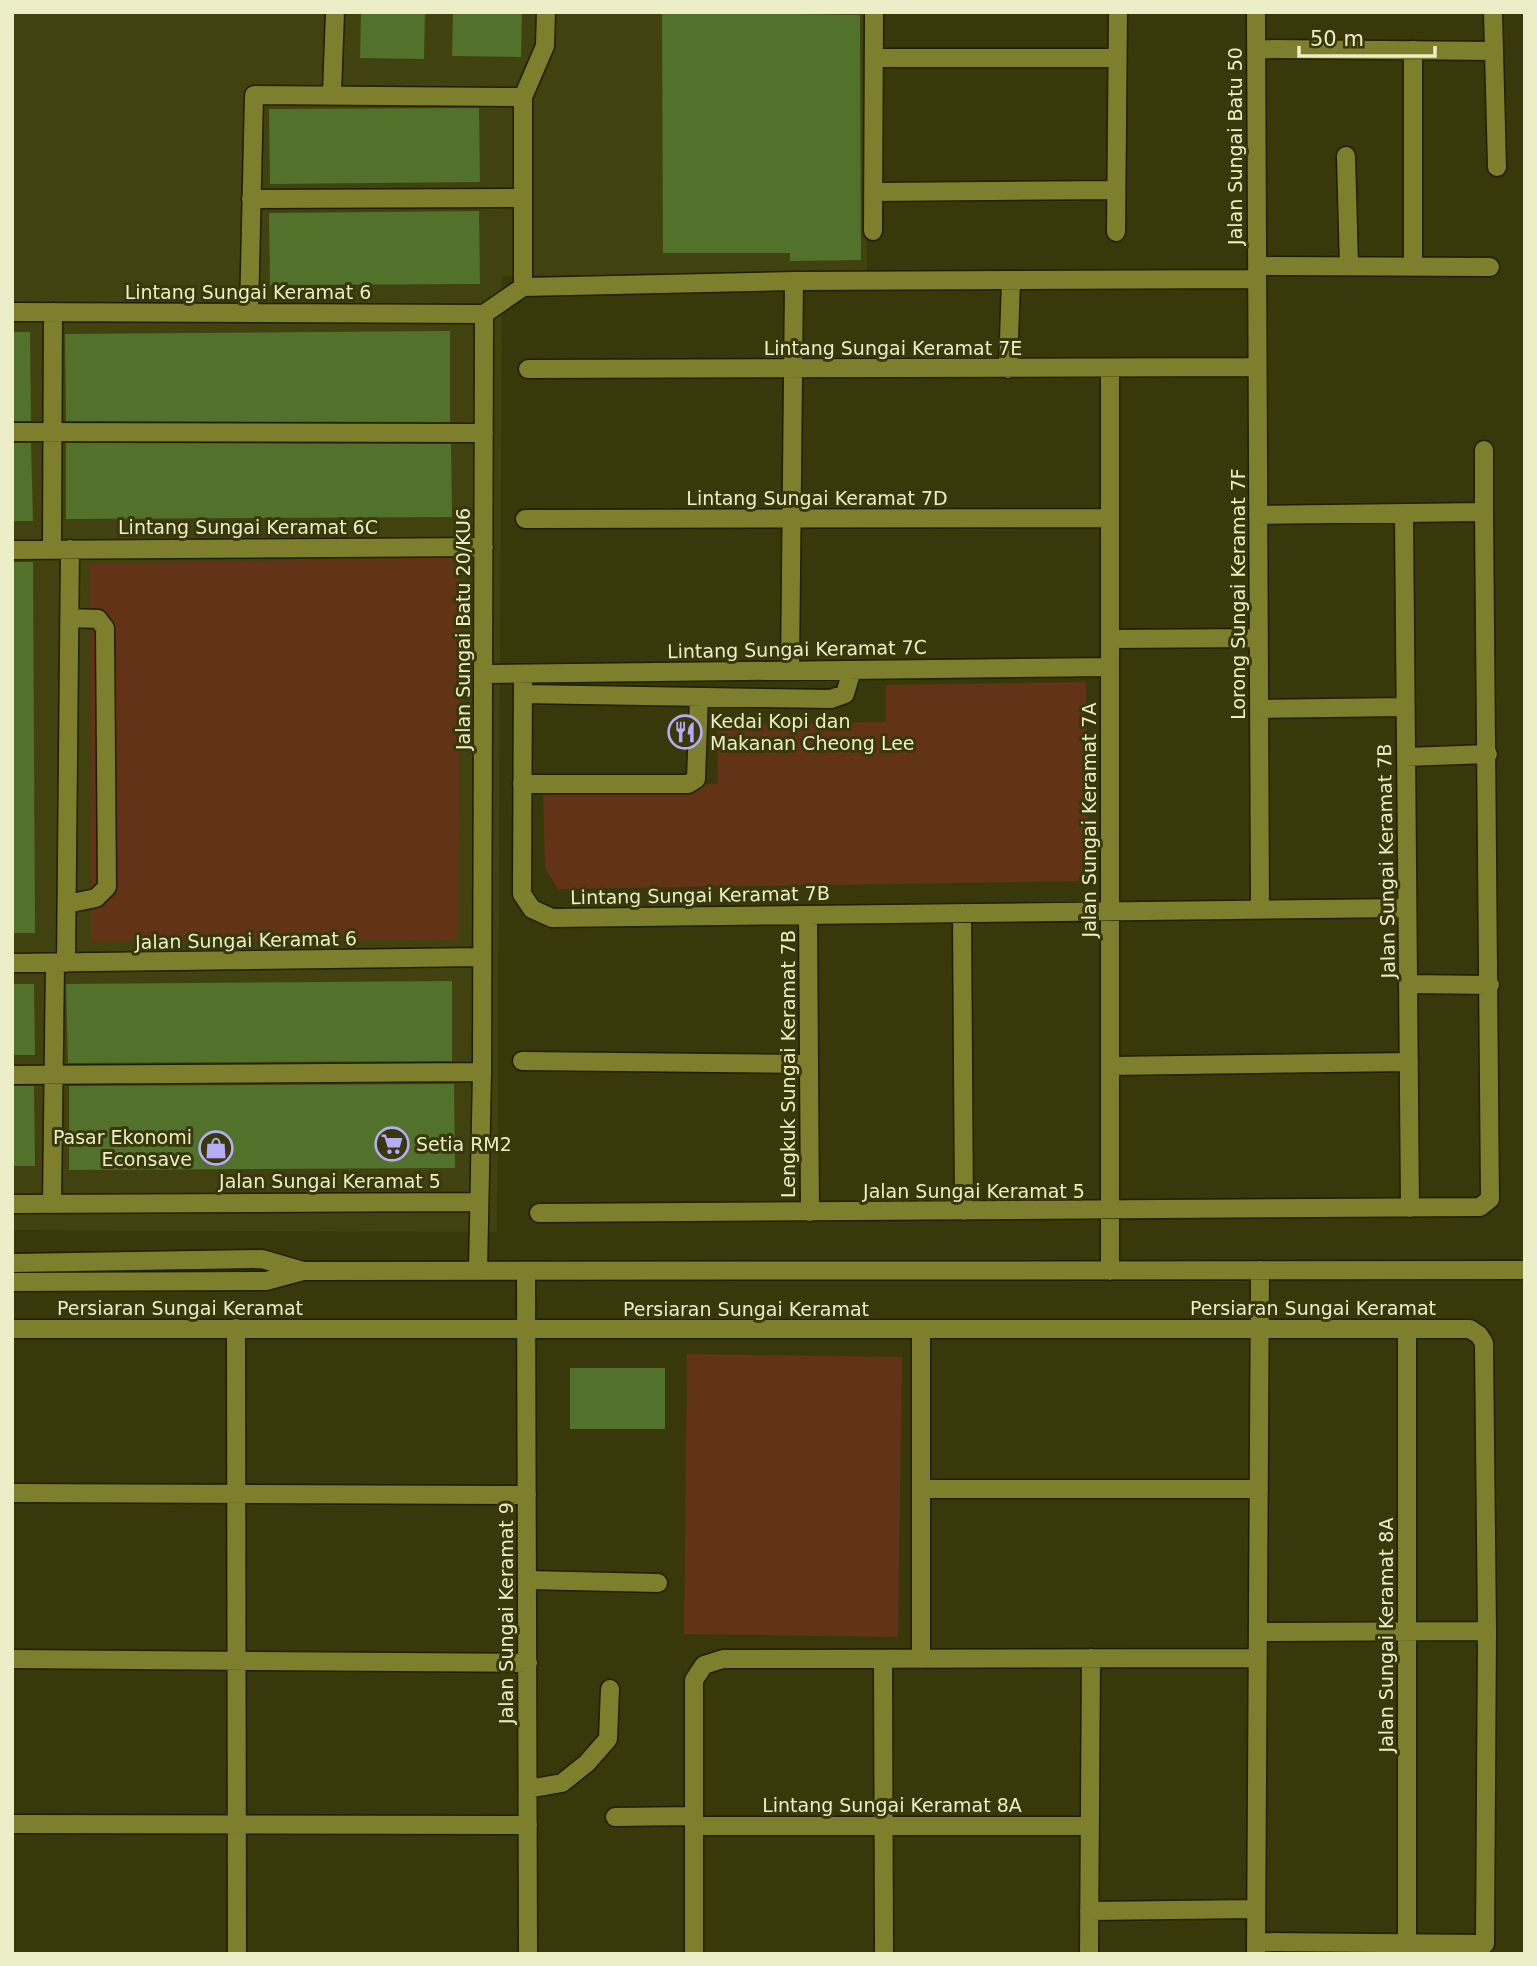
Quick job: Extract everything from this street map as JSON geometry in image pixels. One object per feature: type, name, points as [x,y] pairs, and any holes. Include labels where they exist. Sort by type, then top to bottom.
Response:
[{"type":"street","points":[[332,93],[335,12]]},
{"type":"street","points":[[523,287],[523,97],[545,46],[546,12]]},
{"type":"street","points":[[873,231],[874,12]]},
{"type":"street","points":[[1116,232],[1118,12]]},
{"type":"street","name":"Jalan Sungai Batu 50","points":[[1255,12],[1257,272]]},
{"type":"street","points":[[1493,12],[1497,167]]},
{"type":"street","points":[[1256,49],[1493,51]]},
{"type":"street","points":[[1413,50],[1413,267]]},
{"type":"street","points":[[874,58],[1117,58]]},
{"type":"street","points":[[249,313],[254,95],[332,93],[523,97]]},
{"type":"street","points":[[1346,156],[1349,266]]},
{"type":"street","points":[[874,192],[1116,190]]},
{"type":"street","points":[[251,199],[523,198]]},
{"type":"street","points":[[484,314],[523,287],[794,281],[1011,280],[1257,272],[1349,266],[1490,267]]},
{"type":"street","name":"Lorong Sungai Keramat 7F","points":[[1257,272],[1260,908]]},
{"type":"street","points":[[1008,369],[1011,280]]},
{"type":"street","points":[[790,670],[794,281]]},
{"type":"street","name":"Lintang Sungai Keramat 6","points":[[12,312],[484,314]]},
{"type":"street","points":[[52,549],[53,312]]},
{"type":"street","name":"Jalan Sungai Batu 20/KU6","points":[[478,1271],[482,1072],[484,314]]},
{"type":"street","name":"Lintang Sungai Keramat 7E","points":[[528,369],[1257,367]]},
{"type":"street","name":"Jalan Sungai Keramat 7A","points":[[1110,368],[1110,1271]]},
{"type":"street","points":[[12,432],[484,433]]},
{"type":"street","points":[[1408,985],[1490,985],[1485,450]]},
{"type":"street","points":[[1258,514],[1404,515],[1485,512]]},
{"type":"street","name":"Jalan Sungai Keramat 7B","points":[[1404,515],[1410,1208]]},
{"type":"street","name":"Lintang Sungai Keramat 7D","points":[[525,519],[1110,518]]},
{"type":"street","name":"Lintang Sungai Keramat 6C","points":[[12,550],[484,547]]},
{"type":"street","points":[[52,1204],[54,1075],[67,904],[70,549]]},
{"type":"street","points":[[67,904],[96,898],[107,887],[105,628],[98,619],[70,618]]},
{"type":"street","points":[[1110,639],[1259,638]]},
{"type":"street","name":"Lintang Sungai Keramat 7C","points":[[484,674],[1110,667]]},
{"type":"street","points":[[523,694],[831,699],[845,694],[852,670]]},
{"type":"street","name":"Lintang Sungai Keramat 7B","points":[[523,674],[522,894],[531,909],[552,918],[1407,908]]},
{"type":"street","points":[[522,784],[688,784],[696,779],[699,697]]},
{"type":"street","points":[[1259,709],[1405,707]]},
{"type":"street","points":[[1406,757],[1488,754]]},
{"type":"street","points":[[962,913],[964,1212]]},
{"type":"street","name":"Lengkuk Sungai Keramat 7B","points":[[808,915],[810,1212]]},
{"type":"street","name":"Jalan Sungai Keramat 6","points":[[12,963],[481,957]]},
{"type":"street","name":"Jalan Sungai Keramat 5","points":[[539,1213],[1480,1207],[1490,1199],[1490,985]]},
{"type":"street","points":[[522,1061],[809,1064]]},
{"type":"street","points":[[1110,1066],[1409,1062]]},
{"type":"street","points":[[12,1075],[482,1072]]},
{"type":"street","name":"Jalan Sungai Keramat 5","points":[[12,1204],[479,1202]]},
{"type":"street","name":"Persiaran Sungai Keramat","points":[[12,1264],[262,1259],[303,1271]]},
{"type":"street","points":[[1258,1632],[1487,1631],[1485,1944],[1407,1942],[1256,1948],[1260,1270]]},
{"type":"street","name":"Persiaran Sungai Keramat","points":[[12,1282],[266,1280],[303,1271],[1525,1270]]},
{"type":"street","name":"Jalan Sungai Keramat 9","points":[[526,1272],[528,1954]]},
{"type":"street","points":[[236,1328],[237,1954]]},
{"type":"street","name":"Persiaran Sungai Keramat","points":[[12,1329],[1470,1329],[1479,1335],[1483,1343],[1487,1631]]},
{"type":"street","name":"Jalan Sungai Keramat 8A","points":[[1407,1329],[1407,1942]]},
{"type":"street","points":[[921,1330],[921,1659]]},
{"type":"street","points":[[922,1489],[1259,1489]]},
{"type":"street","points":[[12,1493],[527,1495]]},
{"type":"street","points":[[527,1580],[658,1583]]},
{"type":"street","points":[[1089,1954],[1091,1658]]},
{"type":"street","points":[[694,1954],[694,1681],[705,1665],[723,1659],[1257,1658]]},
{"type":"street","points":[[12,1659],[528,1663]]},
{"type":"street","points":[[883,1659],[884,1954]]},
{"type":"street","points":[[528,1790],[562,1783],[587,1763],[608,1739],[610,1689]]},
{"type":"street","name":"Lintang Sungai Keramat 8A","points":[[615,1817],[883,1826],[1090,1826]]},
{"type":"street","points":[[12,1824],[528,1825]]},
{"type":"street","points":[[1089,1911],[1256,1909]]},
{"type":"shaded area","points":[[12,12],[866,12],[867,273],[502,276],[497,1232],[12,1230]]},
{"type":"shaded area","points":[[461,557],[458,940],[91,941],[90,564]]},
{"type":"shaded area","points":[[1086,682],[1089,881],[558,889],[545,868],[543,787],[718,784],[717,724],[886,722],[886,685]]},
{"type":"shaded area","points":[[687,1354],[902,1357],[898,1637],[684,1634]]},
{"type":"building","points":[[361,12],[425,12],[424,59],[360,58]]},
{"type":"building","points":[[453,12],[522,12],[521,57],[452,56]]},
{"type":"building","points":[[662,12],[860,15],[861,260],[790,261],[790,253],[663,253]]},
{"type":"building","points":[[479,108],[480,182],[270,184],[269,109]]},
{"type":"building","points":[[479,211],[480,284],[270,285],[269,213]]},
{"type":"building","points":[[450,331],[450,422],[66,421],[65,334]]},
{"type":"building","points":[[12,332],[30,332],[31,421],[12,421]]},
{"type":"building","points":[[12,443],[31,443],[33,521],[12,521]]},
{"type":"building","points":[[66,443],[451,444],[452,517],[66,519]]},
{"type":"building","points":[[12,562],[33,562],[35,933],[12,933]]},
{"type":"building","points":[[452,981],[452,1061],[68,1063],[66,984]]},
{"type":"building","points":[[12,984],[34,984],[35,1055],[12,1055]]},
{"type":"building","points":[[454,1084],[455,1168],[69,1170],[69,1086]]},
{"type":"building","points":[[12,1086],[34,1086],[35,1166],[12,1166]]},
{"type":"building","points":[[570,1368],[665,1368],[665,1429],[570,1429]]},
{"type":"place","name":"Kedai Kopi dan Makanan Cheong Lee","points":[[685,732]]},
{"type":"place","name":"Setia RM2","points":[[392,1144]]},
{"type":"place","name":"Pasar Ekonomi Econsave","points":[[216,1148]]}]
